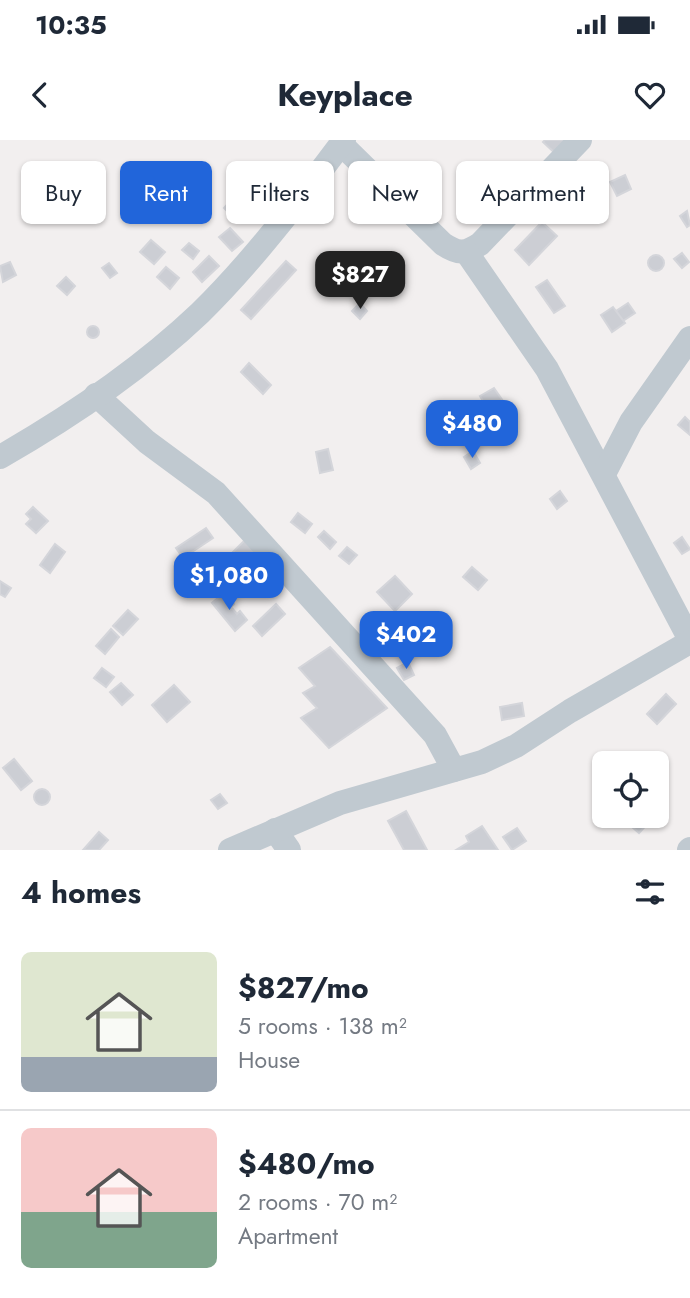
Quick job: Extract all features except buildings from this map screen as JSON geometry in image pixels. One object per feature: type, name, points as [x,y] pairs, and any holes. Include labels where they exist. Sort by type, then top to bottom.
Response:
[{"type":"street","points":[[0,457],[96,395],[199,314],[272,233],[342,142],[443,244],[455,251],[467,253],[480,244],[580,140]]},
{"type":"street","points":[[230,850],[282,840],[340,803],[482,762],[516,746],[690,641],[547,369],[467,253]]},
{"type":"street","points":[[604,474],[631,422],[690,338]]},
{"type":"street","points":[[96,395],[147,442],[216,493],[435,735],[454,770]]}]
